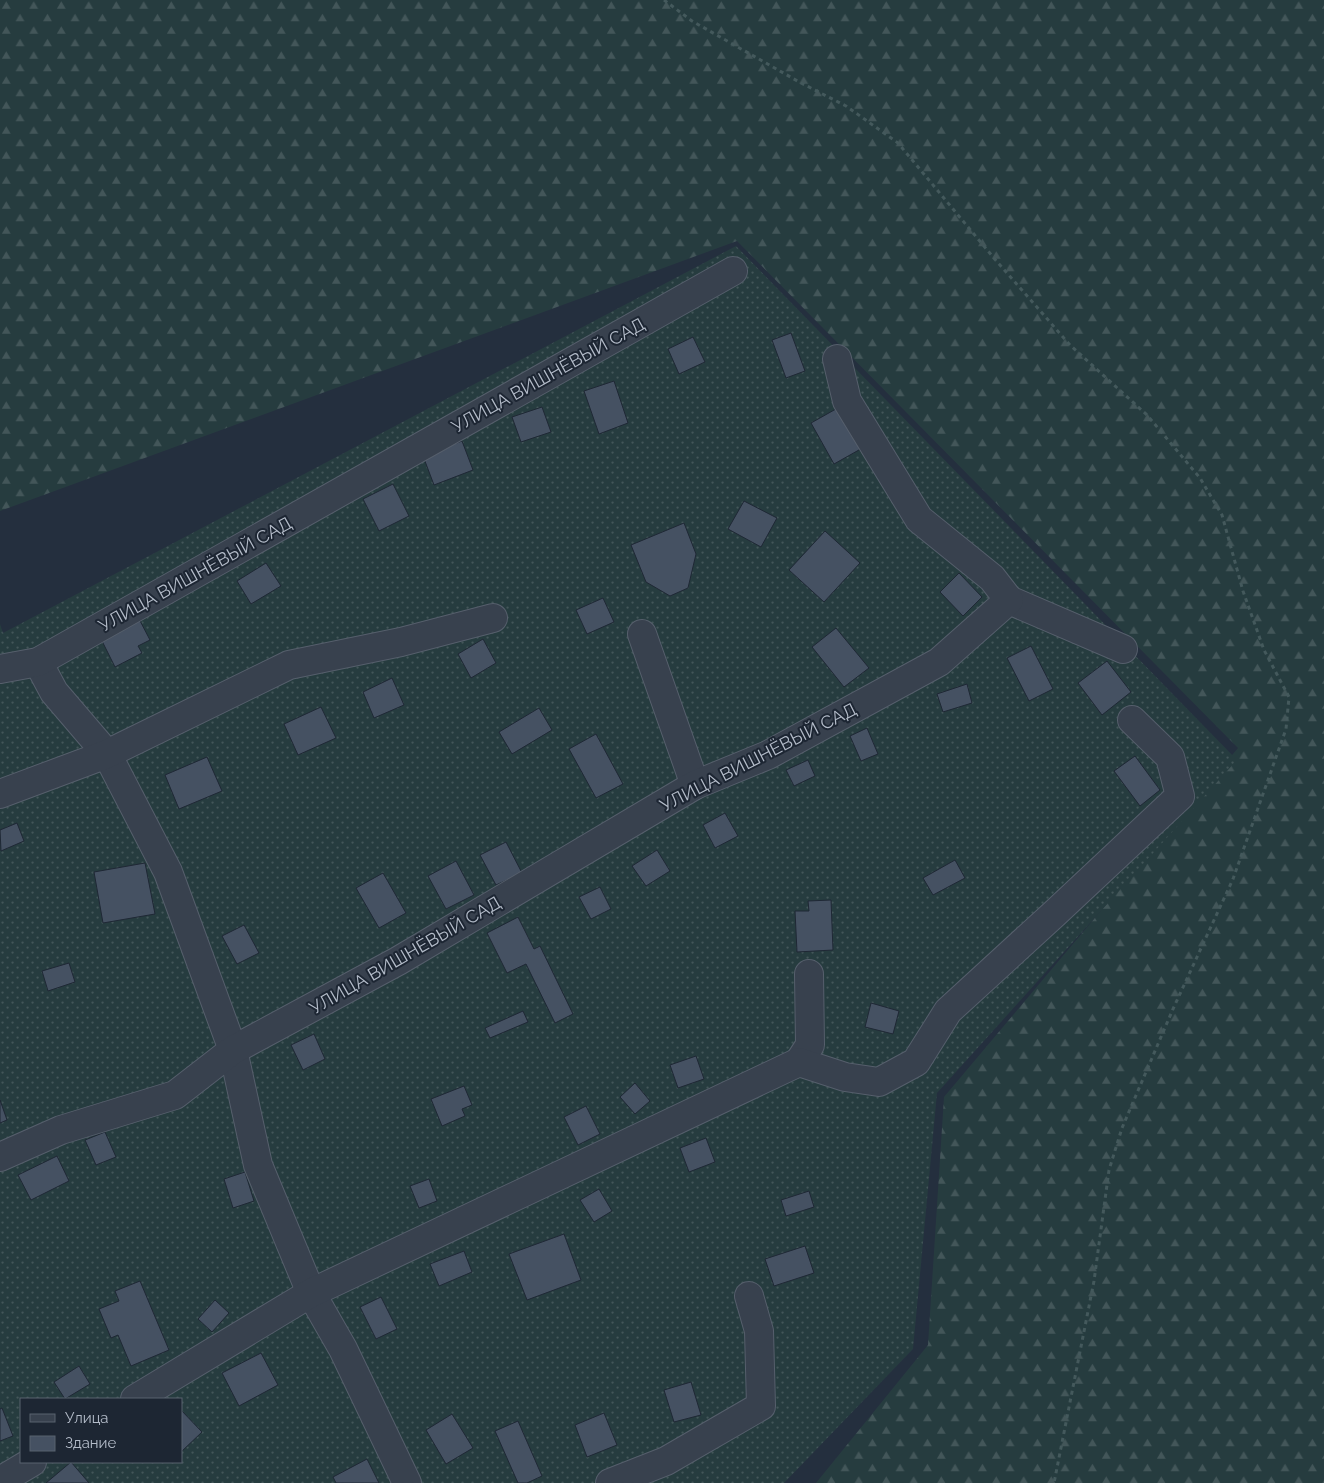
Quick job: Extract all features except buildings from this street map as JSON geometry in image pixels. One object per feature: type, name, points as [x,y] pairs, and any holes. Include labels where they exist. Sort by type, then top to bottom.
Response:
[{"type":"street","name":"УЛИЦА ВИШНЁВЫЙ САД","points":[[0,669],[38,662],[733,271]]},
{"type":"street","points":[[837,358],[847,401],[919,519],[992,578],[1009,600],[1123,649]]},
{"type":"street","name":"УЛИЦА ВИШНЁВЫЙ САД","points":[[0,1157],[62,1130],[175,1095],[233,1050],[398,961],[695,785],[768,754],[939,662],[1009,600]]},
{"type":"street","points":[[0,794],[107,754],[289,665],[401,642],[493,618]]},
{"type":"street","points":[[642,634],[695,785]]},
{"type":"street","points":[[38,662],[54,692],[107,754],[168,872],[233,1050],[258,1166],[311,1293],[343,1348],[407,1483]]},
{"type":"street","points":[[799,1062],[846,1077],[879,1082],[916,1062],[948,1011],[1180,796],[1170,757],[1132,720]]},
{"type":"street","points":[[137,1398],[311,1293],[799,1062],[810,1045],[809,974]]},
{"type":"street","points":[[610,1483],[666,1461],[761,1406],[759,1331],[749,1296]]},
{"type":"street","points":[[0,1481],[30,1463]]},
{"type":"path","points":[[664,0],[692,20],[801,83],[846,106],[898,143],[993,257],[1070,344],[1147,415],[1200,478],[1222,515],[1243,591],[1264,650],[1289,698],[1286,729],[1233,879],[1169,1018],[1122,1128],[1109,1170],[1094,1281],[1054,1483]]},
{"type":"green space","points":[[0,0],[1324,0],[1324,1483],[816,1483],[928,1345],[944,1097],[1238,748],[737,241],[0,511]]},
{"type":"green space","points":[[736,246],[1237,760],[937,1093],[913,1349],[784,1483],[0,1483],[0,624],[3,633]]}]
